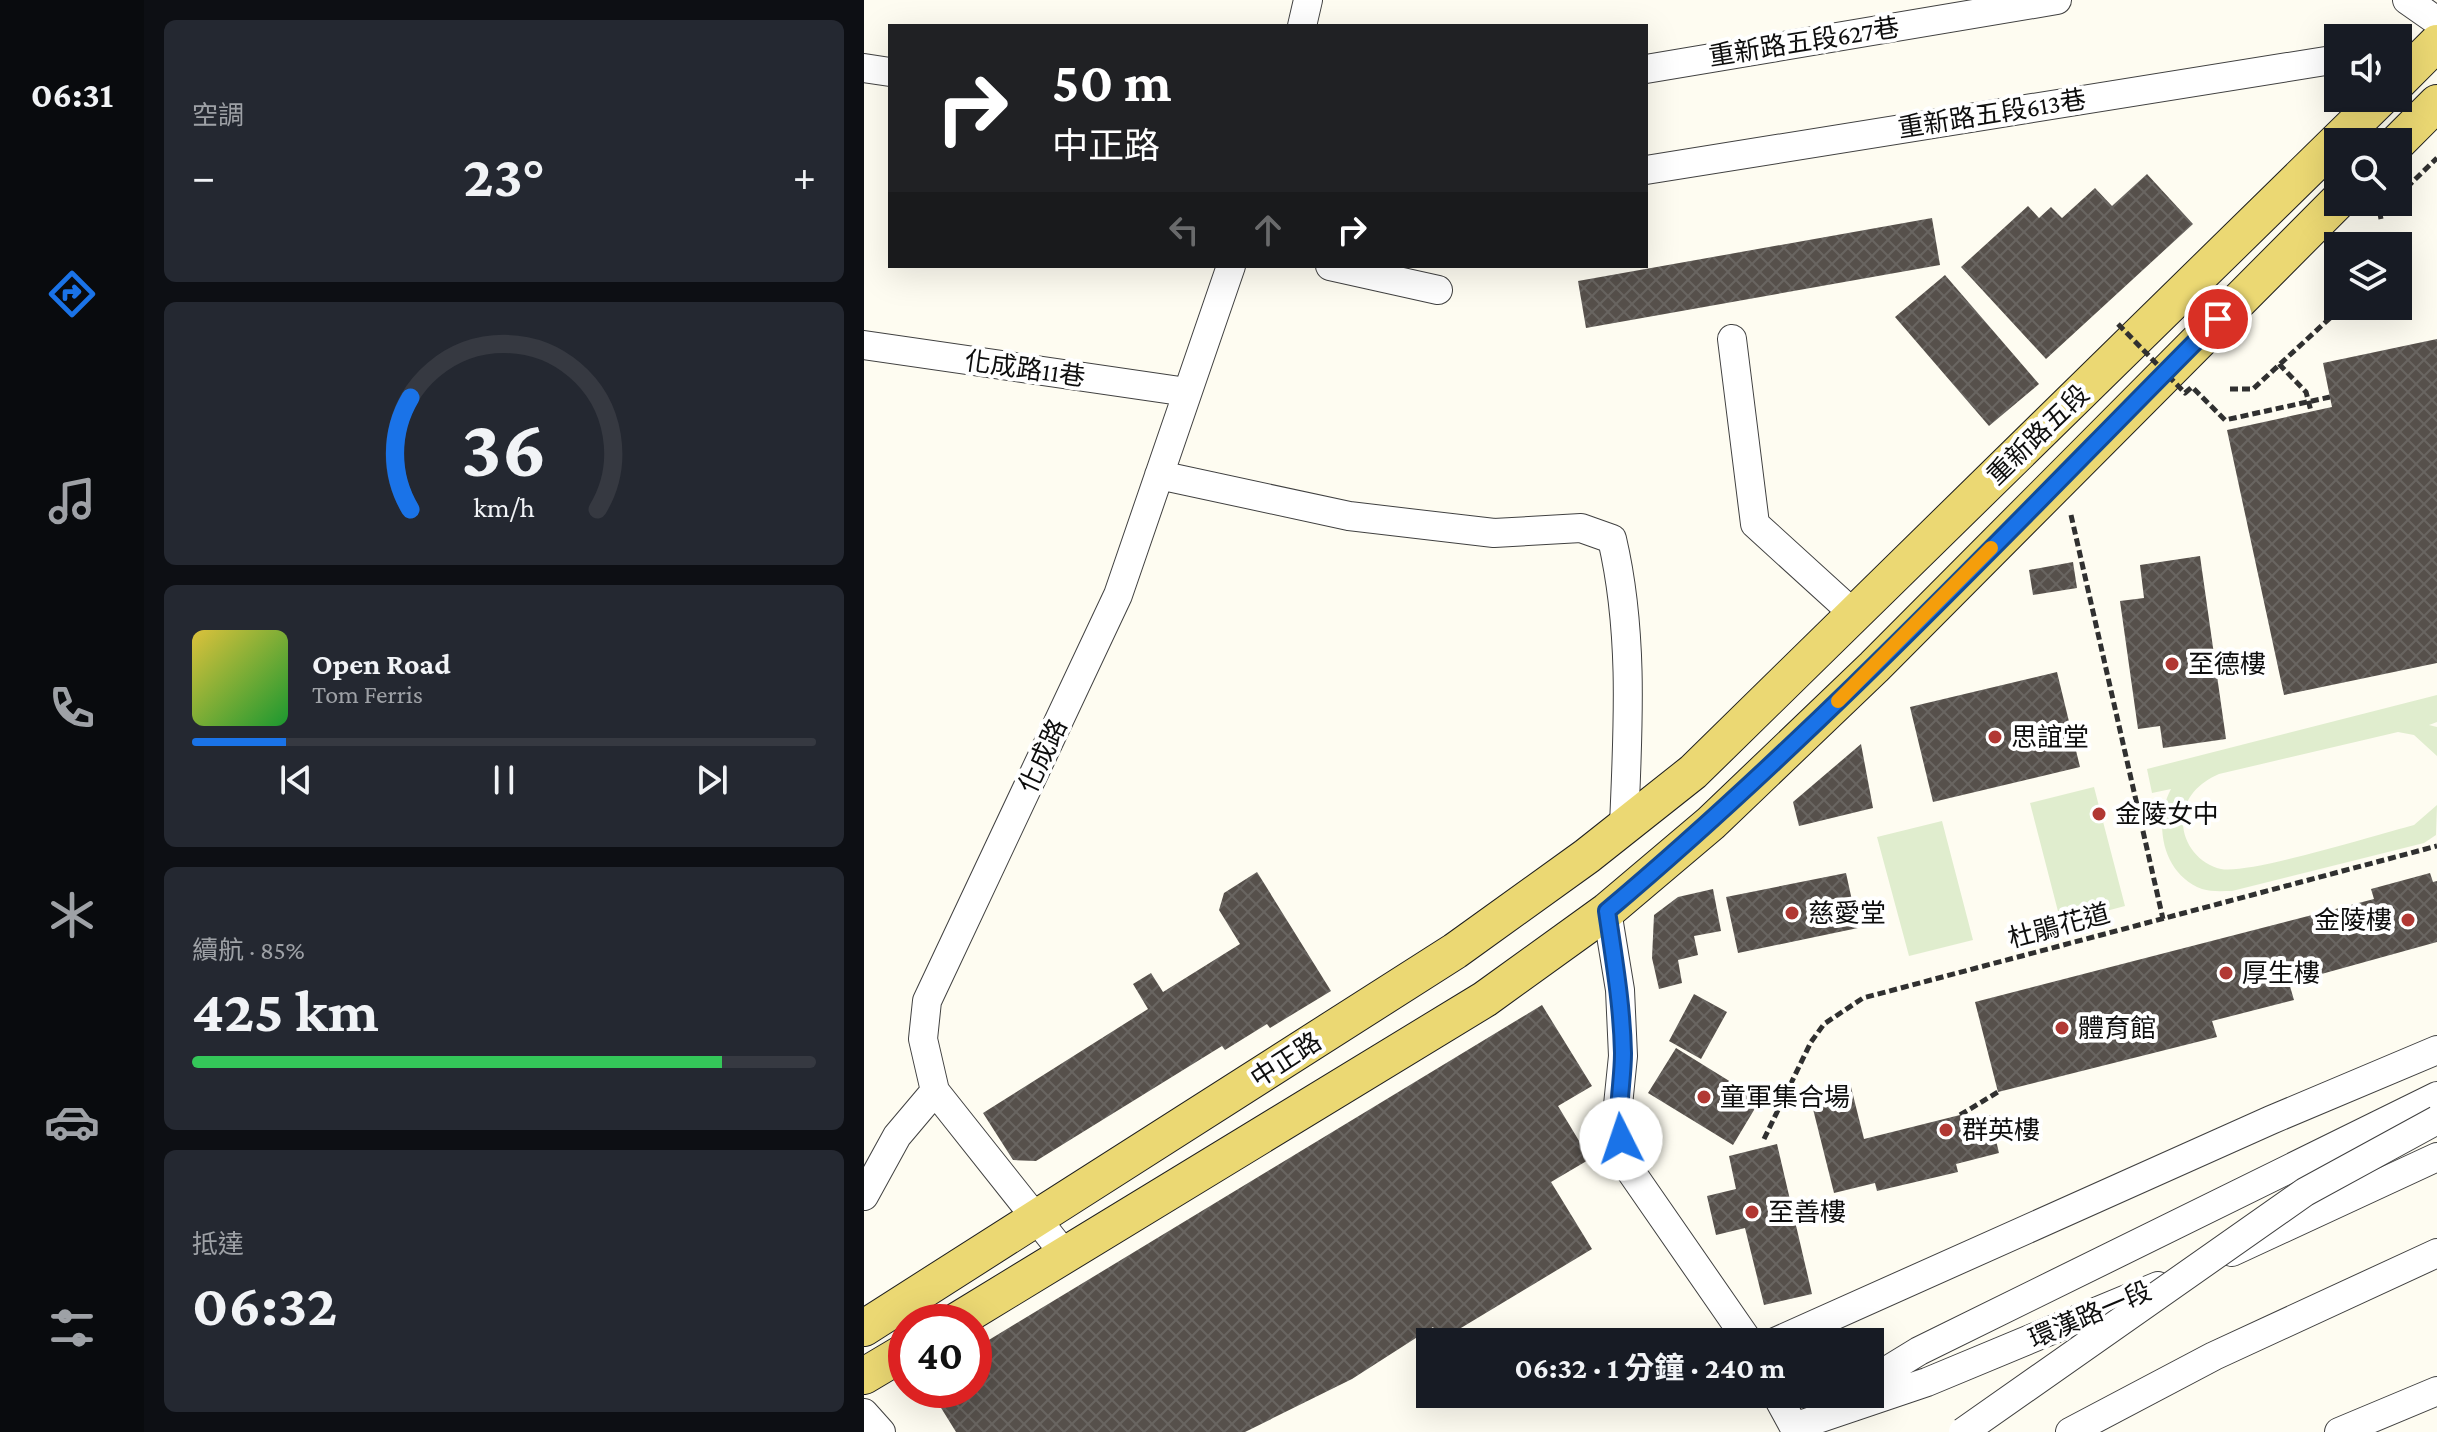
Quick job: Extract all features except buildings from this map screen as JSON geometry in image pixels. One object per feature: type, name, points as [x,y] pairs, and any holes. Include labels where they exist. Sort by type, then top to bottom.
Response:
[{"type":"main road","points":[[2412,128],[2437,103]]},
{"type":"main road","name":"重新路五段","points":[[1693,772],[2367,112]]},
{"type":"main road","name":"重新路五段","points":[[1711,823],[1874,667],[2324,215]]},
{"type":"main road","name":"中正路","points":[[864,1328],[1455,951],[1693,772]]},
{"type":"main road","name":"中正路","points":[[985,1304],[1485,999],[1607,911],[1711,823]]},
{"type":"main road","points":[[864,1376],[888,1362]]},
{"type":"street","points":[[1302,24],[1308,0]]},
{"type":"street","name":"重新路五段627巷","points":[[1648,69],[2057,0]]},
{"type":"street","points":[[2407,0],[2437,21]]},
{"type":"street","name":"重新路五段613巷","points":[[1648,170],[2324,61]]},
{"type":"street","points":[[864,68],[888,72]]},
{"type":"street","name":"化成路","points":[[1066,1256],[935,1091],[923,1039],[927,1001],[1118,595],[1230,268]]},
{"type":"street","points":[[1339,268],[1438,290]]},
{"type":"street","points":[[1732,339],[1755,524],[1855,615]]},
{"type":"street","name":"化成路11巷","points":[[864,345],[1187,392]]},
{"type":"street","points":[[1159,475],[1349,516],[1494,533],[1581,528],[1612,539],[1623,587],[1629,717],[1624,825]]},
{"type":"street","points":[[1607,911],[1620,990],[1623,1056],[1617,1115],[1625,1163],[1739,1328]]},
{"type":"street","points":[[1806,1328],[2257,1126],[2437,1050]]},
{"type":"street","points":[[864,1196],[897,1136],[935,1091]]},
{"type":"street","name":"環漢路一段","points":[[1884,1372],[1919,1351],[2437,1096]]},
{"type":"street","points":[[1963,1432],[2305,1192],[2437,1120]]},
{"type":"street","name":"環漢路一段","points":[[1788,1430],[1927,1382],[2099,1314],[2437,1157]]},
{"type":"street","points":[[2070,1432],[2214,1356],[2437,1253]]},
{"type":"street","points":[[2339,1432],[2437,1391]]},
{"type":"street","points":[[1781,1408],[1788,1430],[1825,1408]]},
{"type":"street","points":[[864,1413],[881,1432]]},
{"type":"path","points":[[2412,182],[2437,158]]},
{"type":"path","points":[[2230,389],[2253,389],[2328,320]]},
{"type":"path","points":[[2118,324],[2185,393],[2192,387],[2225,420],[2330,397]]},
{"type":"path","points":[[2279,364],[2306,392],[2311,411]]},
{"type":"path","points":[[2071,515],[2163,920]]},
{"type":"path","name":"杜鵑花道","points":[[1764,1139],[1811,1042],[1824,1024],[1863,998],[2437,846]]},
{"type":"path","points":[[1960,1115],[1998,1092]]},
{"type":"green space","points":[[2437,695],[2437,722],[2429,725],[2437,727],[2437,756],[2414,735],[2398,732],[2219,774],[2194,792],[2186,804],[2183,820],[2185,837],[2193,851],[2221,869],[2285,860],[2414,825],[2437,805],[2436,835],[2424,843],[2232,891],[2202,889],[2188,882],[2170,860],[2162,832],[2171,789],[2152,793],[2147,769]]},
{"type":"green space","points":[[2094,787],[2125,906],[2061,923],[2030,803]]},
{"type":"green space","points":[[1942,821],[1973,940],[1909,956],[1877,837]]},
{"type":"slow traffic","points":[[1838,701],[1991,548]]},
{"type":"place","name":"至德樓","points":[[2172,664]]},
{"type":"place","name":"思誼堂","points":[[1995,737]]},
{"type":"place","name":"金陵女中","points":[[2099,814]]},
{"type":"place","name":"慈愛堂","points":[[1792,913]]},
{"type":"place","name":"金陵樓","points":[[2408,920]]},
{"type":"place","name":"厚生樓","points":[[2226,973]]},
{"type":"place","name":"體育館","points":[[2062,1028]]},
{"type":"place","name":"童軍集合場","points":[[1704,1097]]},
{"type":"place","name":"群英樓","points":[[1946,1130]]},
{"type":"place","name":"至善樓","points":[[1752,1212]]},
{"type":"route","points":[[1621,1139],[1617,1115],[1623,1056],[1620,990],[1607,911],[1711,823],[1874,667],[2218,319]]}]
